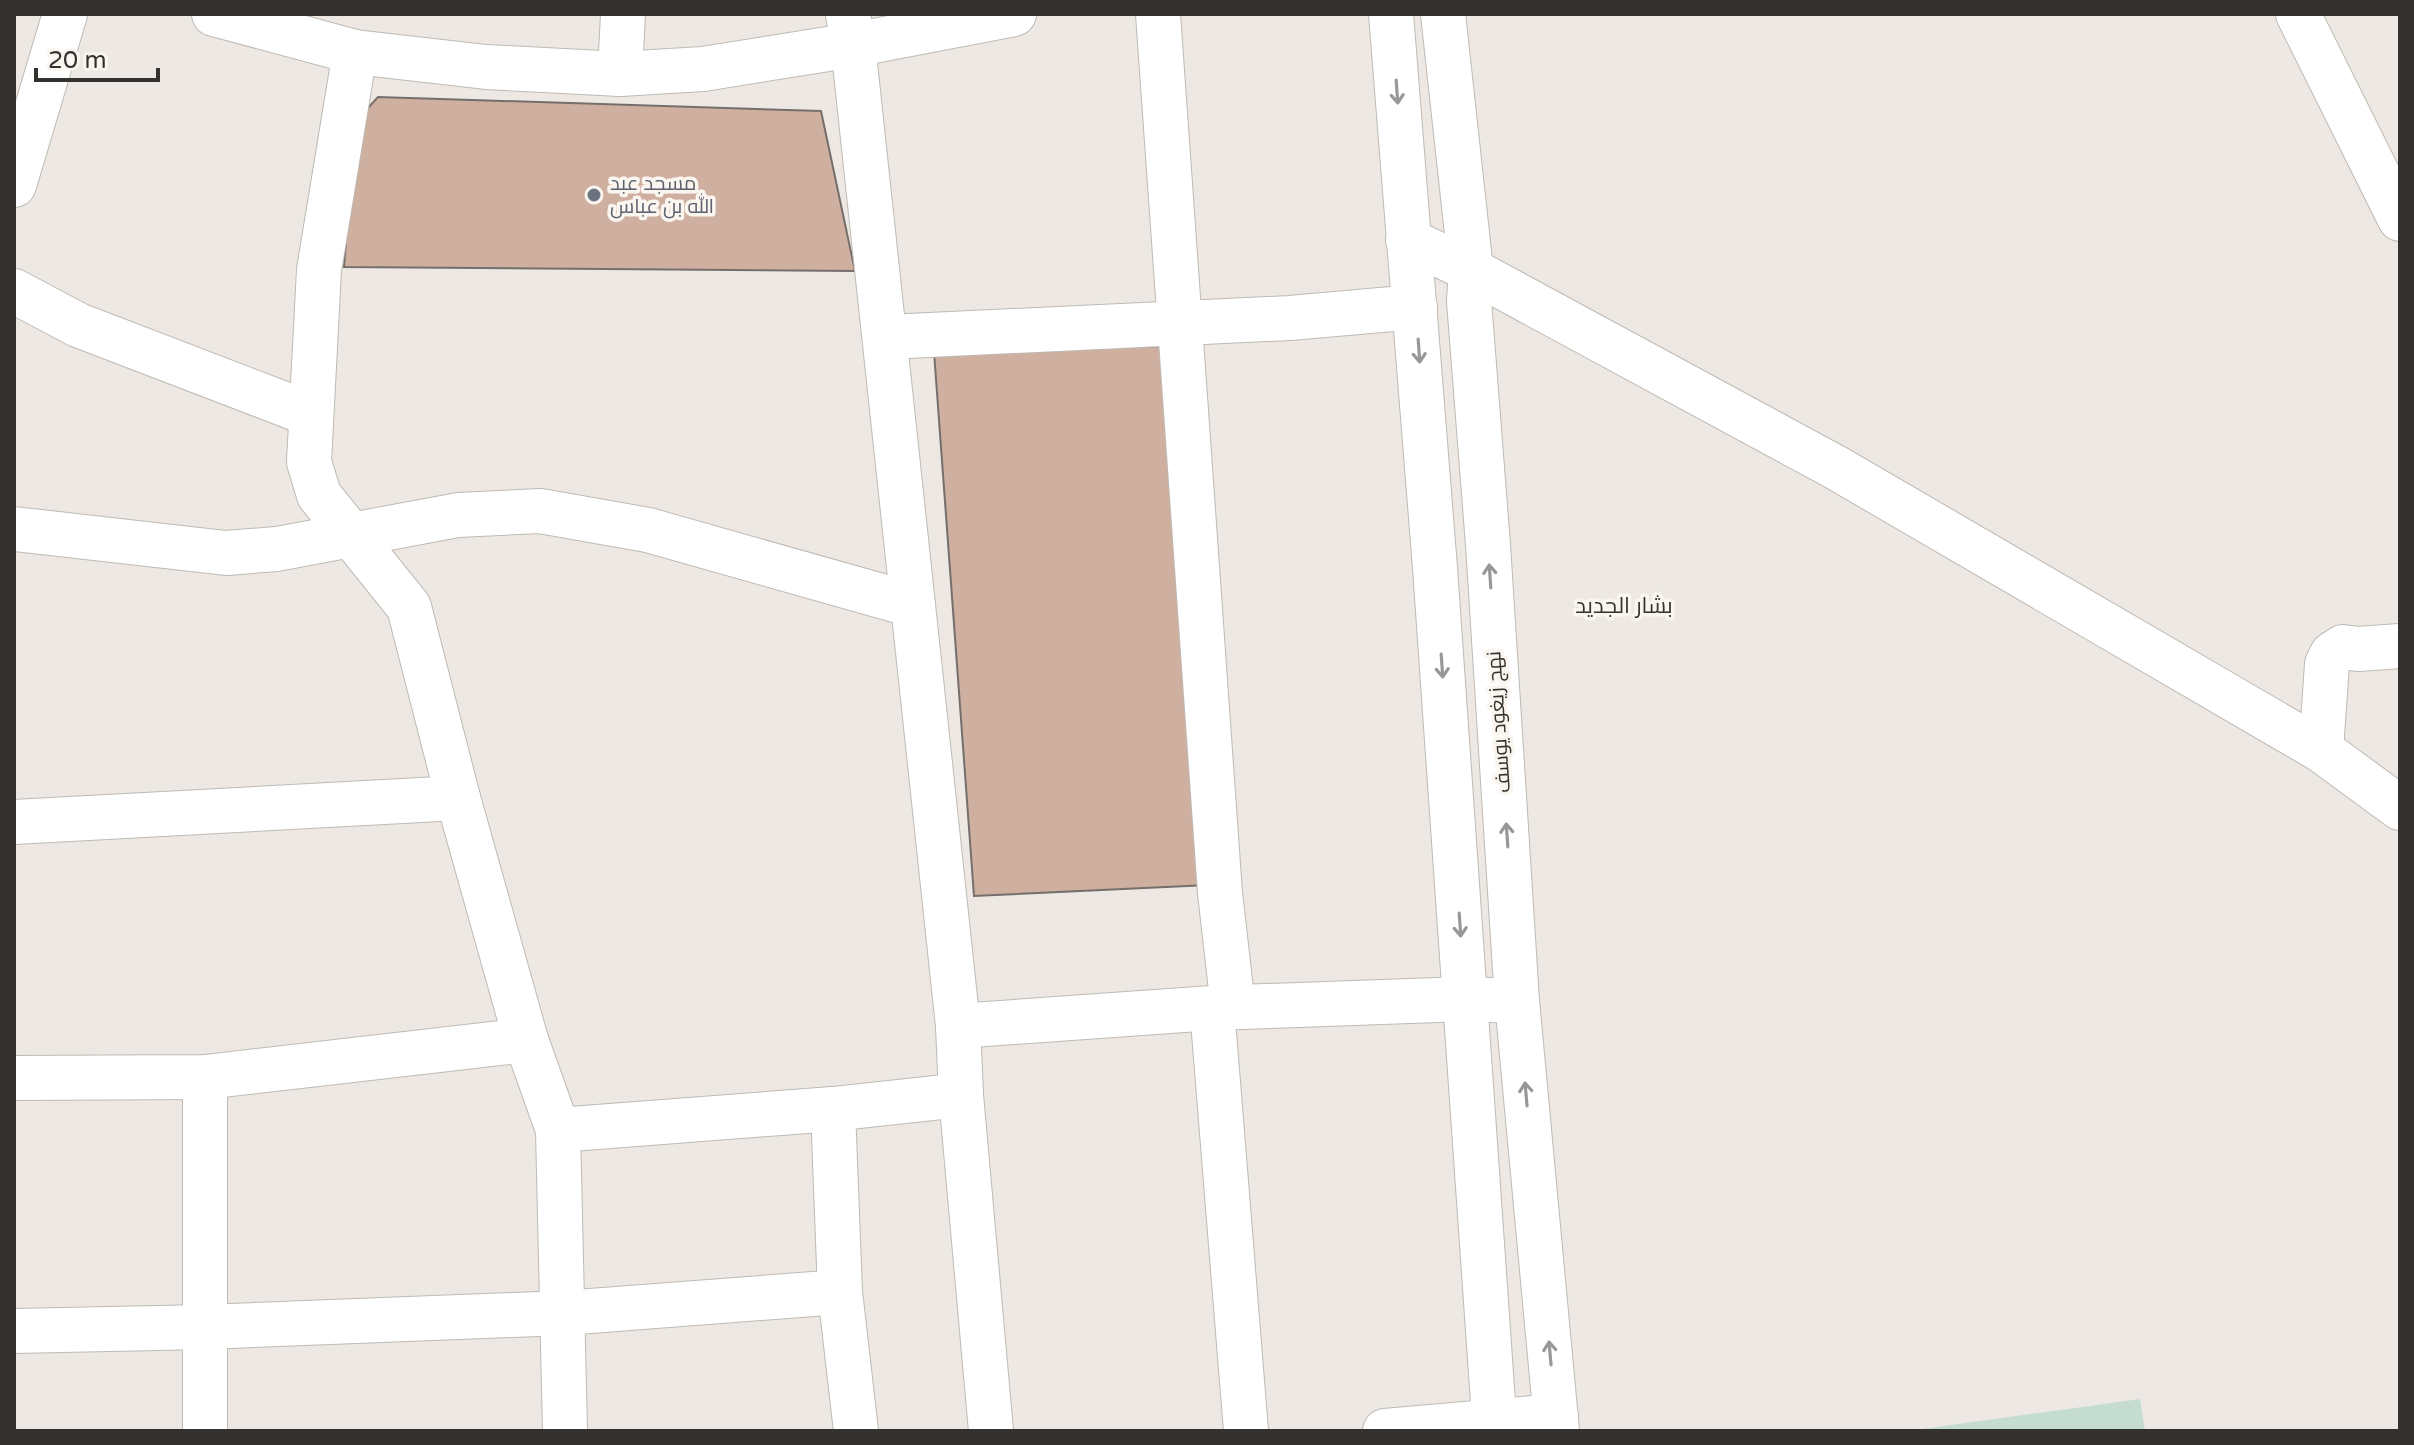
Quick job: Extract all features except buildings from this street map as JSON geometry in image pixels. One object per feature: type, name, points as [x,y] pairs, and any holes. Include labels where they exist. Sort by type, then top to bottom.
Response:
[{"type":"street","points":[[14,185],[65,14]]},
{"type":"street","points":[[214,14],[355,52],[486,67],[620,74],[703,69],[851,29],[1014,14]]},
{"type":"street","points":[[620,74],[623,14]]},
{"type":"street","points":[[1158,14],[1220,893],[1223,1008],[1246,1431]]},
{"type":"street","points":[[1391,14],[1466,999],[1494,1427]]},
{"type":"street","name":"نهج زيغود يوسف","points":[[1443,14],[1471,270],[1469,301],[1517,1001],[1557,1424]]},
{"type":"street","points":[[2298,14],[2400,219]]},
{"type":"street","points":[[851,29],[887,337],[958,1026],[961,1095],[991,1431]]},
{"type":"street","points":[[355,52],[319,270],[309,462],[319,495],[409,607],[458,798],[526,1040],[558,1130],[565,1431]]},
{"type":"street","points":[[1408,240],[1471,270],[1835,467],[2321,750],[2400,808]]},
{"type":"street","points":[[14,291],[78,325],[310,414]]},
{"type":"street","points":[[887,337],[1290,318],[1415,307]]},
{"type":"street","points":[[14,529],[226,553],[277,549],[349,533],[458,515],[540,511],[648,530],[913,605]]},
{"type":"street","points":[[2321,750],[2327,664],[2332,654],[2343,647],[2400,646]]},
{"type":"street","points":[[14,822],[458,798]]},
{"type":"street","points":[[958,1026],[1223,1008],[1466,999],[1517,1001]]},
{"type":"street","points":[[14,1078],[205,1077],[526,1040]]},
{"type":"street","points":[[205,1077],[205,1431]]},
{"type":"street","points":[[558,1130],[833,1109],[961,1095]]},
{"type":"street","points":[[833,1109],[840,1292],[856,1431]]},
{"type":"street","points":[[14,1331],[564,1313],[840,1292]]},
{"type":"street","points":[[1385,1431],[1557,1424]]},
{"type":"green space","points":[[2140,1399],[2145,1431],[1908,1431]]},
{"type":"place","name":"مسجد عبد الله بن عباس","points":[[594,195]]},
{"type":"district","name":"بشار الجديد","points":[[1624,606]]}]
